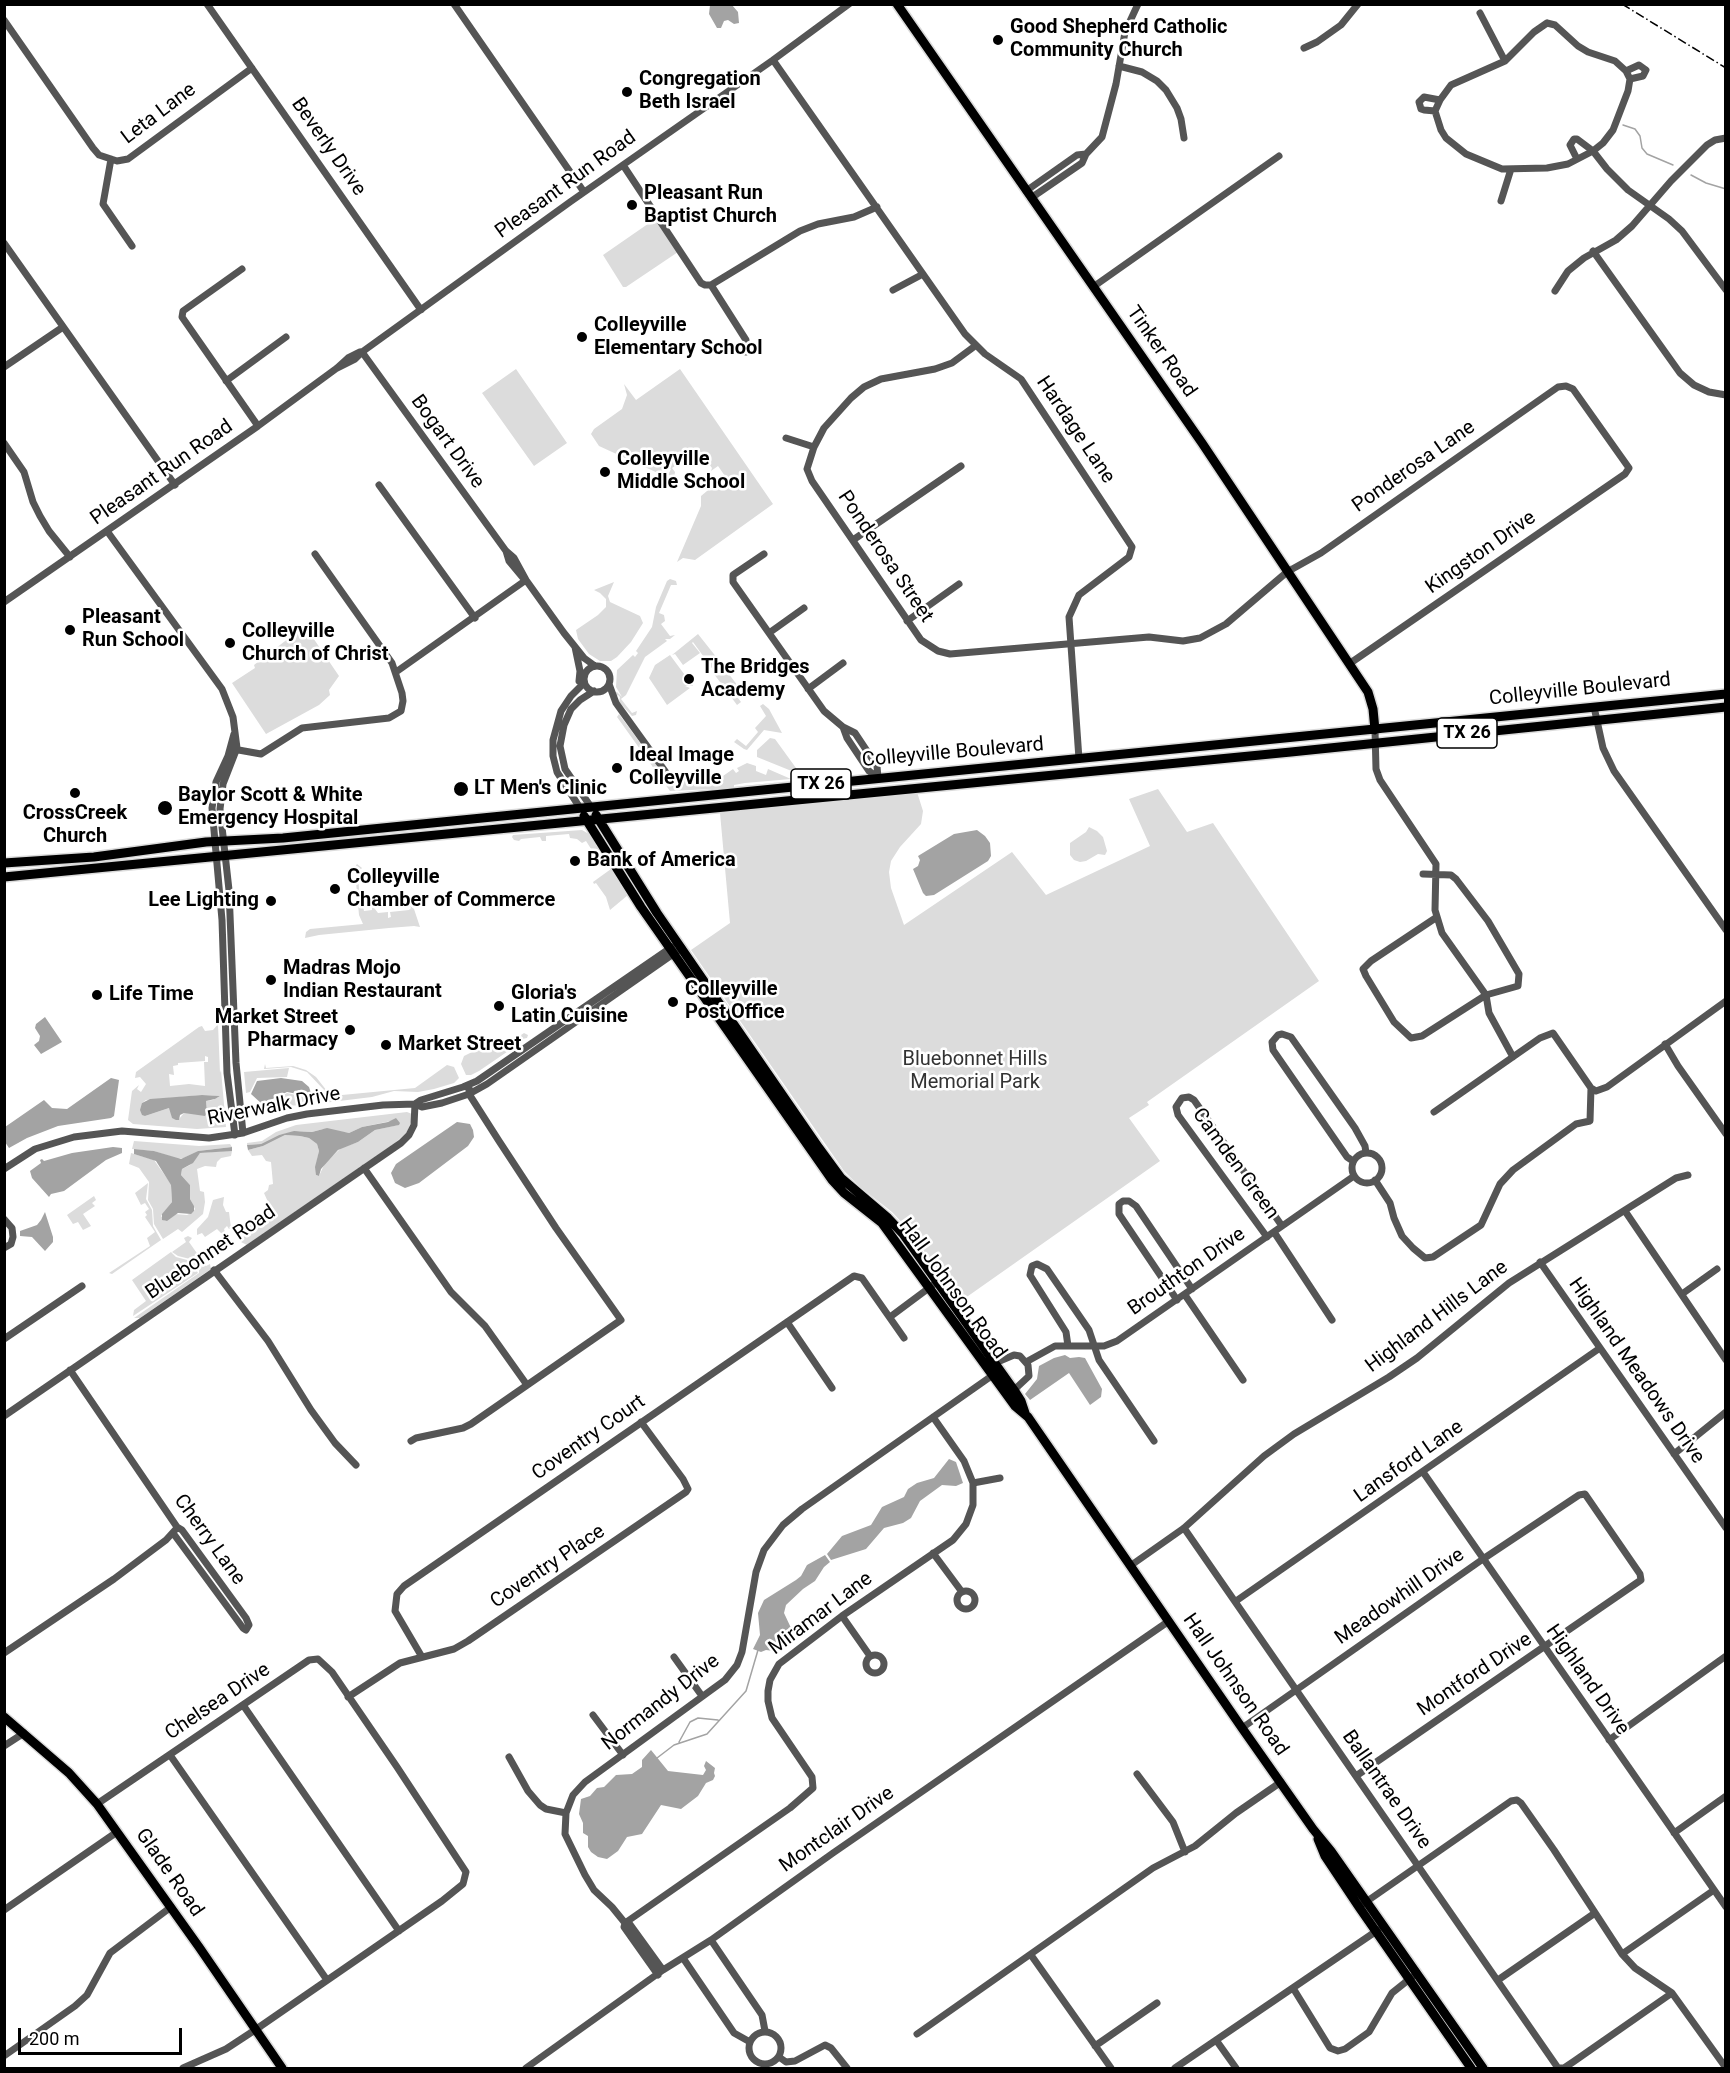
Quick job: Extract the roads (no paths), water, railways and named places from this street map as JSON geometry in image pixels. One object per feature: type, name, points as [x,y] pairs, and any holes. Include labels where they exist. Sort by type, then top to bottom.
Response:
[{"type":"main road","name":"Tinker Road","points":[[897,4],[1200,439],[1368,692],[1373,709],[1375,730]]},
{"type":"main road","name":"Colleyville Boulevard","points":[[4,863],[94,857],[219,841],[283,838],[1725,694]]},
{"type":"main road","name":"Colleyville Boulevard","points":[[4,877],[1210,760],[1725,707]]},
{"type":"main road","points":[[1206,746],[1210,760]]},
{"type":"main road","points":[[878,778],[879,792]]},
{"type":"main road","name":"Hall Johnson Road","points":[[591,807],[676,948],[832,1180],[844,1193],[882,1223],[1015,1406],[1025,1413]]},
{"type":"main road","name":"Hall Johnson Road","points":[[580,808],[634,896],[676,948],[841,1178],[896,1226],[995,1363],[1021,1401],[1025,1413],[1313,1829],[1325,1856],[1363,1904],[1477,2068]]},
{"type":"main road","points":[[634,896],[642,899],[649,908],[657,913]]},
{"type":"main road","name":"Glade Road","points":[[4,1717],[69,1773],[97,1804],[282,2068]]},
{"type":"street","name":"Beverly Drive","points":[[207,4],[421,310]]},
{"type":"street","points":[[454,4],[584,192]]},
{"type":"street","name":"Pleasant Run Road","points":[[4,602],[175,485],[337,368],[351,362],[584,192],[849,4]]},
{"type":"street","points":[[1028,194],[1077,155],[1086,154],[1102,138],[1125,32],[1138,4]]},
{"type":"street","points":[[1304,48],[1317,42],[1341,24],[1358,4]]},
{"type":"street","points":[[1480,13],[1505,61]]},
{"type":"street","name":"Leta Lane","points":[[4,20],[93,148],[99,154],[111,159],[123,161],[128,159],[252,68]]},
{"type":"street","points":[[1551,23],[1588,52],[1615,61],[1626,71],[1630,79],[1628,91],[1612,130],[1603,143],[1568,164],[1511,170],[1492,166],[1466,154],[1446,138],[1441,130],[1436,111],[1440,100],[1451,85],[1505,61],[1534,32],[1543,25],[1551,23]]},
{"type":"street","name":"Hardage Lane","points":[[773,60],[975,346],[1021,380],[1132,547],[1129,557],[1080,595],[1068,617],[1079,759]]},
{"type":"street","points":[[1626,71],[1640,65],[1646,70],[1643,76],[1630,79]]},
{"type":"street","points":[[1119,66],[1142,72],[1166,90],[1177,108],[1184,138]]},
{"type":"street","points":[[1436,111],[1421,109],[1419,102],[1424,98],[1440,100]]},
{"type":"street","points":[[1555,291],[1568,271],[1593,251],[1616,240],[1632,226],[1707,145],[1725,138]]},
{"type":"street","points":[[1577,159],[1570,148],[1575,139],[1581,140],[1593,151],[1606,169],[1628,190],[1650,204],[1682,231],[1725,290]]},
{"type":"street","points":[[1094,287],[1279,156]]},
{"type":"street","points":[[111,159],[104,204],[132,246]]},
{"type":"street","points":[[622,165],[701,283],[705,285],[711,285],[800,231],[818,224],[854,217],[877,207]]},
{"type":"street","points":[[1501,201],[1511,170]]},
{"type":"street","points":[[4,243],[175,485]]},
{"type":"street","points":[[1593,251],[1680,373],[1694,385],[1709,392],[1725,395]]},
{"type":"street","points":[[242,269],[182,314],[185,322],[258,426]]},
{"type":"street","points":[[893,290],[923,274]]},
{"type":"street","points":[[711,285],[746,340],[746,352]]},
{"type":"street","points":[[4,366],[63,327]]},
{"type":"street","points":[[226,381],[286,337]]},
{"type":"street","name":"Ponderosa Street","points":[[975,346],[951,363],[935,369],[881,379],[864,387],[831,420],[814,447],[807,464],[807,472],[907,621],[921,640],[929,646],[950,654],[1149,637],[1191,641],[1226,624],[1287,572]]},
{"type":"street","name":"Bogart Drive","points":[[362,352],[506,551],[509,561],[526,580],[574,647],[595,666]]},
{"type":"street","name":"Ponderosa Lane","points":[[1287,572],[1321,553],[1558,387],[1566,386],[1573,389],[1629,468]]},
{"type":"street","points":[[786,438],[814,447]]},
{"type":"street","points":[[4,442],[24,472],[40,516],[70,557]]},
{"type":"street","points":[[853,540],[961,466]]},
{"type":"street","name":"Kingston Drive","points":[[1349,664],[1625,474],[1629,468]]},
{"type":"street","points":[[379,485],[475,618]]},
{"type":"street","points":[[107,531],[222,689],[232,711],[235,732],[233,749],[212,808],[219,841],[226,856],[233,953],[236,1063],[243,1133]]},
{"type":"street","points":[[233,749],[261,754],[290,734],[306,727],[395,716],[401,711],[403,701],[396,672],[386,652],[315,554]]},
{"type":"street","points":[[764,554],[733,575],[733,582],[824,711],[843,727],[855,733],[877,766],[878,778]]},
{"type":"street","points":[[396,672],[526,580]]},
{"type":"street","points":[[907,621],[959,584]]},
{"type":"street","points":[[769,633],[804,608]]},
{"type":"street","points":[[571,696],[578,684],[580,674],[574,647]]},
{"type":"street","name":"Bogart Drive","points":[[574,647],[584,675]]},
{"type":"street","points":[[808,689],[843,663]]},
{"type":"street","points":[[616,703],[586,685],[584,675],[595,666],[603,667],[608,671],[609,684],[616,703],[670,778]]},
{"type":"street","name":"Hall Johnson Road","points":[[580,808],[557,772],[553,749],[555,728],[571,696],[581,686],[584,675]]},
{"type":"street","points":[[564,713],[596,691],[605,689],[609,684]]},
{"type":"street","points":[[1593,707],[1603,748],[1614,771],[1725,930]]},
{"type":"street","name":"Hall Johnson Road","points":[[564,713],[560,752],[565,769],[591,807]]},
{"type":"street","points":[[843,727],[869,771],[878,778]]},
{"type":"street","points":[[1375,730],[1376,769],[1380,780],[1436,864],[1435,910],[1442,933],[1486,995],[1489,1013],[1513,1057]]},
{"type":"street","points":[[857,752],[864,746]]},
{"type":"street","points":[[553,749],[560,752]]},
{"type":"street","points":[[219,841],[215,856],[222,920],[227,1073],[235,1135]]},
{"type":"street","points":[[1423,873],[1451,874],[1456,879],[1488,921],[1519,974],[1518,986],[1474,1000],[1422,1036],[1411,1038],[1395,1022],[1366,976],[1364,969],[1371,961],[1437,917]]},
{"type":"street","points":[[415,1104],[422,1107],[470,1094],[507,1071],[539,1042],[599,996],[676,948]]},
{"type":"street","points":[[415,1104],[469,1085],[603,1004],[676,948]]},
{"type":"street","points":[[223,954],[233,953]]},
{"type":"street","points":[[599,996],[603,1004]]},
{"type":"street","points":[[1591,1088],[1600,1090],[1607,1087],[1725,1001]]},
{"type":"street","points":[[225,1016],[236,1016]]},
{"type":"street","points":[[1375,1180],[1390,1203],[1402,1236],[1425,1258],[1433,1257],[1480,1225],[1500,1184],[1513,1170],[1576,1124],[1590,1121],[1591,1088],[1553,1033],[1540,1038],[1434,1112]]},
{"type":"street","points":[[1353,1161],[1347,1157],[1273,1050],[1272,1042],[1278,1035],[1291,1037],[1356,1128],[1366,1153]]},
{"type":"street","points":[[1665,1044],[1725,1134]]},
{"type":"street","points":[[411,1441],[471,1424],[621,1320],[556,1228],[470,1094],[469,1085]]},
{"type":"street","name":"Camden Green","points":[[1267,1237],[1178,1115],[1176,1107],[1182,1098],[1189,1097],[1194,1100],[1282,1226]]},
{"type":"street","name":"Riverwalk Drive","points":[[4,1169],[35,1149],[74,1137],[122,1131],[209,1138],[235,1135],[307,1114],[415,1104]]},
{"type":"street","name":"Bluebonnet Road","points":[[4,1416],[401,1143],[409,1135],[415,1120],[415,1104]]},
{"type":"street","points":[[1366,1153],[1374,1154],[1381,1162],[1381,1174],[1375,1180],[1362,1183],[1354,1176],[1353,1161],[1358,1156],[1366,1153]]},
{"type":"street","points":[[364,1168],[451,1292],[485,1326],[527,1385]]},
{"type":"street","name":"Highland Hills Lane","points":[[1130,1566],[1184,1528],[1264,1456],[1294,1434],[1417,1358],[1509,1283],[1676,1178],[1688,1175]]},
{"type":"street","name":"Brouthton Drive","points":[[1026,1362],[1048,1348],[1104,1346],[1117,1341],[1354,1176]]},
{"type":"street","points":[[1177,1300],[1119,1214],[1119,1204],[1123,1201],[1129,1201],[1136,1206],[1192,1290]]},
{"type":"street","points":[[1625,1211],[1725,1360]]},
{"type":"street","points":[[4,1219],[12,1228],[13,1237],[11,1244],[4,1248]]},
{"type":"street","points":[[1274,1232],[1332,1320]]},
{"type":"street","name":"Highland Meadows Drive","points":[[1540,1262],[1725,1527]]},
{"type":"street","points":[[1068,1346],[1066,1332],[1030,1275],[1032,1266],[1037,1264],[1047,1269],[1089,1330],[1099,1360],[1154,1441]]},
{"type":"street","points":[[1682,1294],[1717,1269]]},
{"type":"street","points":[[214,1270],[268,1341],[311,1410],[335,1443],[356,1465]]},
{"type":"street","name":"Coventry Court","points":[[422,1656],[395,1611],[397,1594],[404,1586],[854,1276],[860,1276],[890,1317]]},
{"type":"street","points":[[904,1338],[890,1317],[937,1282]]},
{"type":"street","points":[[4,1339],[82,1286]]},
{"type":"street","points":[[1185,1294],[1243,1380]]},
{"type":"street","points":[[787,1322],[832,1388]]},
{"type":"street","name":"Lansford Lane","points":[[1236,1601],[1600,1348]]},
{"type":"street","points":[[995,1363],[1014,1354],[1026,1362],[1030,1370],[1029,1376],[1014,1390]]},
{"type":"street","name":"Cherry Lane","points":[[70,1370],[175,1530],[179,1541],[246,1630],[249,1625],[246,1618],[186,1536],[175,1530]]},
{"type":"street","name":"Normandy Drive","points":[[566,1813],[573,1795],[579,1788],[725,1680],[742,1652],[756,1572],[764,1550],[783,1525],[802,1509],[993,1375]]},
{"type":"street","points":[[1674,1454],[1725,1412]]},
{"type":"street","points":[[933,1417],[964,1461],[973,1483],[1000,1478]]},
{"type":"street","name":"Coventry Place","points":[[348,1697],[400,1663],[454,1649],[468,1641],[686,1492],[688,1489],[683,1479],[641,1422]]},
{"type":"street","name":"Highland Drive","points":[[1423,1472],[1725,1907]]},
{"type":"street","name":"Miramar Lane","points":[[627,1923],[812,1790],[814,1783],[812,1777],[772,1718],[768,1701],[770,1680],[779,1664],[842,1616],[953,1540],[966,1524],[973,1505],[973,1483]]},
{"type":"street","name":"Meadowhill Drive","points":[[1242,1728],[1483,1559],[1579,1495],[1585,1494],[1593,1503],[1640,1574],[1641,1580]]},
{"type":"street","name":"Ballantrae Drive","points":[[1184,1528],[1419,1865],[1554,2064],[1561,2068]]},
{"type":"street","points":[[4,1653],[114,1579],[175,1530]]},
{"type":"street","points":[[179,1541],[186,1536]]},
{"type":"street","points":[[933,1553],[962,1592]]},
{"type":"street","name":"Montford Drive","points":[[1356,1776],[1641,1580]]},
{"type":"street","points":[[842,1616],[870,1656]]},
{"type":"street","name":"Montclair Drive","points":[[526,2068],[660,1972],[711,1940],[1169,1621]]},
{"type":"street","points":[[1609,1740],[1725,1656]]},
{"type":"street","points":[[674,1657],[702,1696]]},
{"type":"street","name":"Chelsea Drive","points":[[97,1804],[312,1659],[322,1661],[332,1672],[464,1867],[463,1884],[442,1901],[226,2049],[183,2068]]},
{"type":"street","points":[[243,1705],[399,1931]]},
{"type":"street","points":[[593,1714],[623,1755]]},
{"type":"street","points":[[4,1746],[24,1733]]},
{"type":"street","points":[[170,1755],[327,1980]]},
{"type":"street","points":[[509,1757],[528,1791],[540,1805],[546,1809],[566,1813],[565,1834],[585,1875],[594,1890],[627,1923],[624,1928],[660,1972]]},
{"type":"street","points":[[1137,1774],[1173,1822],[1185,1852]]},
{"type":"street","points":[[917,2034],[1153,1868],[1195,1846],[1236,1813],[1281,1782]]},
{"type":"street","points":[[1674,1833],[1725,1796]]},
{"type":"street","points":[[1363,1904],[1511,1801],[1517,1800],[1622,1954],[1635,1968],[1672,1993],[1725,2068]]},
{"type":"street","points":[[4,1910],[117,1832]]},
{"type":"street","points":[[1622,1954],[1714,1890]]},
{"type":"street","points":[[4,2055],[75,2006],[87,1995],[110,1953],[171,1907]]},
{"type":"street","points":[[1498,1980],[1595,1913]]},
{"type":"street","points":[[1175,2068],[1380,1929]]},
{"type":"street","points":[[711,1940],[762,2015],[765,2031]]},
{"type":"street","points":[[1031,1955],[1111,2068]]},
{"type":"street","points":[[683,1958],[734,2033],[750,2042]]},
{"type":"street","points":[[1293,1988],[1330,2048],[1338,2051],[1345,2049],[1369,2032],[1392,1993],[1413,1976]]},
{"type":"street","points":[[1561,2068],[1672,1993]]},
{"type":"street","points":[[1095,2046],[1157,2003]]},
{"type":"street","points":[[765,2031],[772,2033],[780,2040],[782,2047],[779,2057],[769,2066],[759,2064],[751,2057],[748,2047],[756,2034],[765,2031]]},
{"type":"street","points":[[1216,2040],[1236,2068]]},
{"type":"street","points":[[779,2057],[786,2062],[795,2061],[825,2044],[847,2068]]},
{"type":"waterway","points":[[1623,125],[1635,129],[1640,136],[1642,148],[1647,154],[1673,165]]},
{"type":"waterway","points":[[1691,175],[1706,183],[1726,189]]},
{"type":"waterway","points":[[657,1758],[674,1745],[707,1734],[746,1691],[758,1650]]},
{"type":"waterway","points":[[679,1742],[690,1722],[698,1718],[718,1720]]},
{"type":"railway","points":[[1622,4],[1726,68]]},
{"type":"place","name":"Good Shepherd Catholic Community Church","points":[[998,40]]},
{"type":"place","name":"Congregation Beth Israel","points":[[627,92]]},
{"type":"place","name":"Pleasant Run Baptist Church","points":[[632,205]]},
{"type":"place","name":"Colleyville Elementary School","points":[[582,337]]},
{"type":"place","name":"Colleyville Middle School","points":[[605,472]]},
{"type":"place","name":"Pleasant Run School","points":[[70,630]]},
{"type":"place","name":"Colleyville Church of Christ","points":[[230,643]]},
{"type":"place","name":"The Bridges Academy","points":[[689,679]]},
{"type":"place","name":"Ideal Image Colleyville","points":[[617,768]]},
{"type":"place","name":"LT Men's Clinic","points":[[461,789]]},
{"type":"place","name":"CrossCreek Church","points":[[75,793]]},
{"type":"place","name":"Baylor Scott & White Emergency Hospital","points":[[165,808]]},
{"type":"place","name":"Bank of America","points":[[575,861]]},
{"type":"place","name":"Colleyville Chamber of Commerce","points":[[335,889]]},
{"type":"place","name":"Lee Lighting","points":[[271,901]]},
{"type":"place","name":"Madras Mojo Indian Restaurant","points":[[271,980]]},
{"type":"place","name":"Life Time","points":[[97,995]]},
{"type":"place","name":"Colleyville Post Office","points":[[673,1002]]},
{"type":"place","name":"Gloria's Latin Cuisine","points":[[499,1006]]},
{"type":"place","name":"Market Street Pharmacy","points":[[350,1030]]},
{"type":"place","name":"Market Street","points":[[386,1045]]},
{"type":"park label","name":"Bluebonnet Hills Memorial Park","points":[[975,1072]]}]
